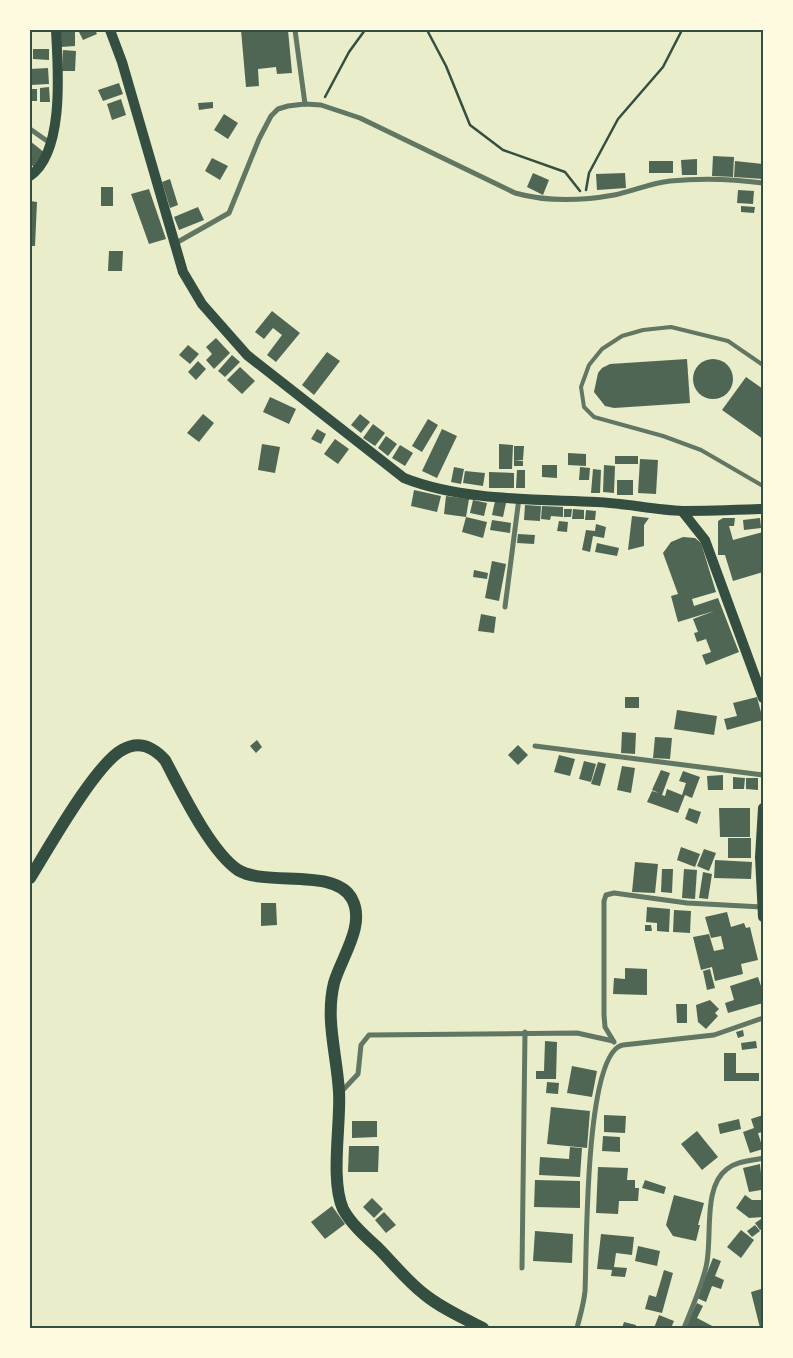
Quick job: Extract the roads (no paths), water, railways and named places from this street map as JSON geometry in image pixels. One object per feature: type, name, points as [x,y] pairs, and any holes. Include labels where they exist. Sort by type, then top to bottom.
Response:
[{"type":"highway","points":[[30,878],[79,801],[114,757],[121,750],[131,746],[146,745],[156,750],[165,760],[203,827],[226,861],[240,871],[264,877],[320,882],[340,887],[352,899],[356,914],[353,934],[334,982],[330,1006],[331,1032],[339,1094],[338,1186],[343,1208],[356,1228],[424,1294],[483,1328]]},
{"type":"main road","points":[[30,176],[40,167],[55,128],[58,95],[56,30]]},
{"type":"main road","points":[[110,30],[122,62],[176,242],[183,272],[202,304],[221,328],[247,355],[404,478],[422,485],[461,493],[602,502],[682,510],[763,509]]},
{"type":"main road","points":[[682,510],[705,540],[763,698]]},
{"type":"main road","points":[[762,912],[760,857],[763,810]]},
{"type":"street","points":[[295,30],[305,104]]},
{"type":"street","points":[[176,242],[229,213],[259,139],[271,116],[278,109],[305,104],[320,105],[360,118],[515,193],[552,201],[615,195],[642,186],[670,181],[763,184]]},
{"type":"street","points":[[30,129],[50,143]]},
{"type":"street","points":[[505,607],[520,498]]},
{"type":"street","points":[[535,746],[763,775]]},
{"type":"street","points":[[618,1046],[605,1027],[604,1015],[604,901],[606,895],[614,893],[687,904],[762,912]]},
{"type":"street","points":[[578,1328],[585,1293],[594,1116],[600,1085],[613,1051],[618,1046],[714,1034],[763,1018]]},
{"type":"street","points":[[522,1268],[525,1032]]},
{"type":"street","points":[[339,1094],[358,1074],[361,1045],[370,1034],[577,1033],[613,1041]]},
{"type":"street","points":[[684,1328],[706,1267],[710,1243],[710,1201],[715,1184],[726,1169],[738,1163],[763,1158]]},
{"type":"lane","points":[[763,365],[728,342],[671,327],[643,330],[622,336],[602,349],[590,365],[581,387],[584,407],[594,417],[663,436],[701,450],[763,486]]}]
